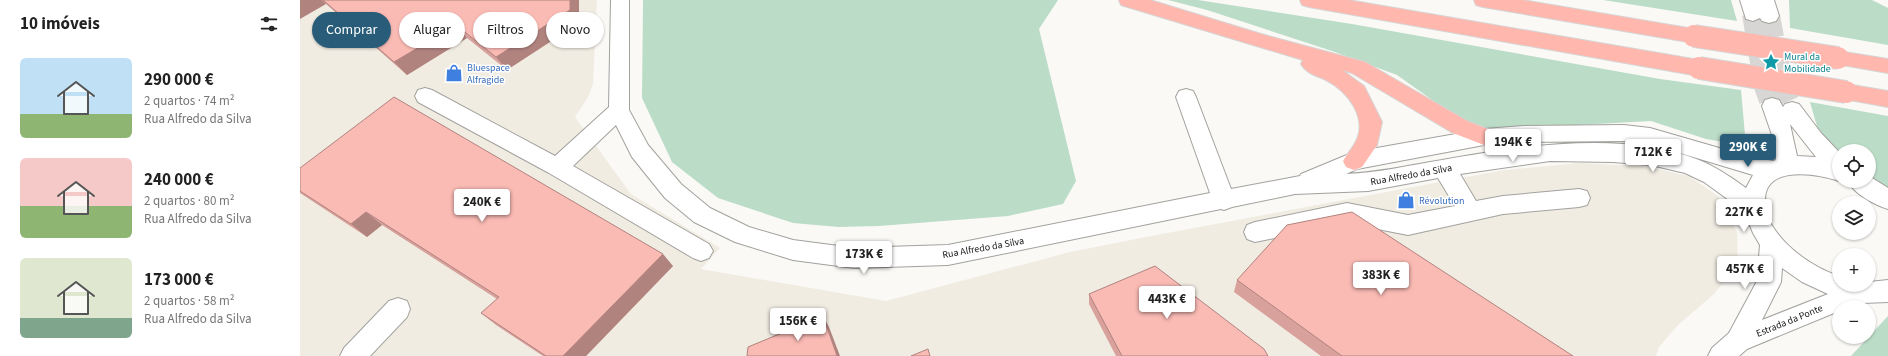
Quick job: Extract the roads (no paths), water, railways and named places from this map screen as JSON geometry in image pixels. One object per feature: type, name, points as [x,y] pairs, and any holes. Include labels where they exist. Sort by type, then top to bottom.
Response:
[{"type":"highway","points":[[1128,0],[1261,41],[1358,67],[1460,127],[1484,137]]},
{"type":"highway","points":[[1309,0],[1888,99]]},
{"type":"highway","points":[[1483,0],[1694,36],[1888,66]]},
{"type":"highway","points":[[1261,41],[1340,78],[1357,92],[1371,122],[1366,145],[1354,161]]},
{"type":"street","name":"Rua Alfredo da Silva","points":[[620,0],[619,110],[640,151],[673,191],[702,215],[743,235],[793,250],[854,258],[948,255],[1295,186],[1368,182],[1444,168],[1550,152]]},
{"type":"street","points":[[425,96],[557,167],[701,251]]},
{"type":"street","points":[[1186,97],[1224,201]]},
{"type":"street","points":[[1832,159],[1782,108],[1781,125],[1786,144],[1780,168],[1762,179],[1755,191],[1753,205],[1759,224],[1772,243],[1790,261],[1813,276],[1832,284]]},
{"type":"street","points":[[557,167],[619,110]]},
{"type":"street","name":"Rua Alfredo da Silva","points":[[1295,186],[1354,161],[1484,137],[1539,134],[1624,133],[1650,136],[1740,163],[1780,168],[1811,165],[1832,170]]},
{"type":"street","name":"Rua Alfredo da Silva","points":[[1484,137],[1510,145],[1550,152],[1651,156],[1676,161],[1712,176],[1753,205]]},
{"type":"street","points":[[1444,168],[1470,210]]},
{"type":"street","points":[[1870,188],[1888,200]]},
{"type":"street","points":[[1255,232],[1348,213],[1408,225],[1470,210],[1503,205],[1579,198]]},
{"type":"street","name":"Estrada da Ponte","points":[[1730,349],[1769,282],[1772,243]]},
{"type":"street","points":[[1876,292],[1888,291]]},
{"type":"street","name":"Estrada da Ponte","points":[[1730,349],[1813,310],[1864,292]]},
{"type":"street","points":[[353,356],[398,309]]},
{"type":"tunnel","points":[[1753,14],[1765,86],[1772,106]]},
{"type":"tunnel","points":[[1769,16],[1783,90],[1792,110]]},
{"type":"place","name":"Mural da Mobilidade","points":[[1771,62]]},
{"type":"place","name":"Bluespace Alfragide","points":[[454,73]]},
{"type":"place","name":"Révolution","points":[[1406,200]]}]
